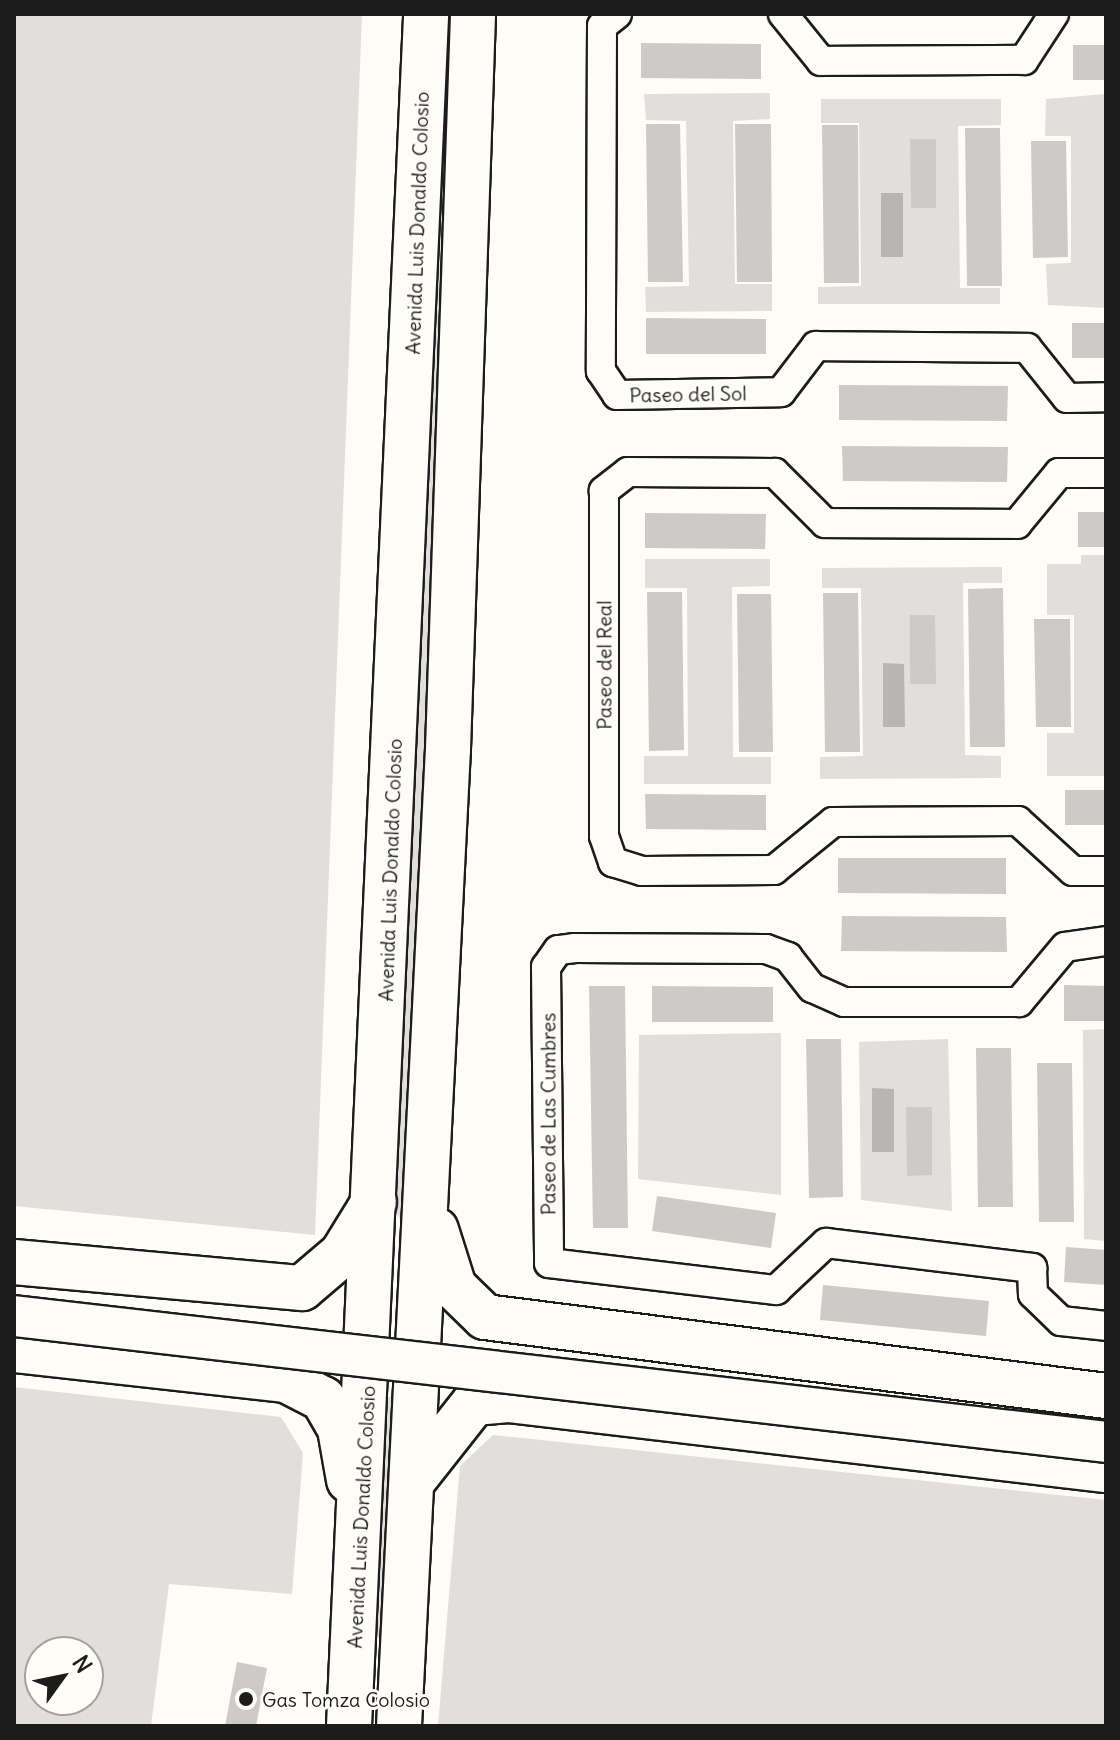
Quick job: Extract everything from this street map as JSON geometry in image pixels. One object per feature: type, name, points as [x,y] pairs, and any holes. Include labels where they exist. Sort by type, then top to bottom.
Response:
[{"type":"main road","name":"Avenida Luis Donaldo Colosio","points":[[349,1726],[377,1196],[426,14]]},
{"type":"main road","points":[[399,1726],[427,1189],[473,14]]},
{"type":"main road","points":[[427,1189],[454,1287],[485,1317],[1106,1396]]},
{"type":"main road","points":[[14,1262],[302,1288],[342,1254],[377,1196]]},
{"type":"main road","points":[[14,1297],[1106,1422]]},
{"type":"main road","points":[[14,1316],[1106,1442]]},
{"type":"main road","points":[[14,1350],[286,1380],[323,1399],[340,1429],[360,1550]]},
{"type":"main road","points":[[414,1479],[474,1403],[508,1400],[1106,1470]]},
{"type":"street","name":"Paseo del Sol","points":[[617,14],[602,26],[601,371],[617,395],[781,392],[816,346],[1027,348],[1067,398],[1106,397]]},
{"type":"street","points":[[783,14],[821,61],[1024,60],[1054,14]]},
{"type":"street","name":"Paseo del Real","points":[[1106,473],[1059,473],[1017,524],[825,523],[775,473],[628,472],[604,491],[604,836],[613,862],[642,871],[774,870],[833,822],[1018,821],[1073,871],[1106,871]]},
{"type":"street","name":"Paseo de Las Cumbres","points":[[1106,941],[1065,947],[1019,1002],[844,1002],[812,988],[788,957],[766,949],[575,948],[558,950],[546,967],[549,1263],[776,1290],[826,1243],[1032,1268],[1033,1294],[1061,1321],[1106,1326]]},
{"type":"shaded area","points":[[14,14],[362,14],[315,1235],[14,1206]]},
{"type":"shaded area","points":[[441,14],[458,14],[410,1210],[400,1218],[391,1208],[416,745]]},
{"type":"shaded area","points":[[770,93],[770,119],[733,121],[735,284],[772,284],[772,311],[646,312],[645,287],[689,286],[686,121],[646,120],[644,94]]},
{"type":"shaded area","points":[[1106,94],[1106,308],[1048,305],[1046,264],[1071,263],[1071,136],[1045,136],[1046,99]]},
{"type":"shaded area","points":[[821,99],[1001,99],[1001,125],[958,126],[960,288],[1000,288],[1000,304],[818,304],[818,287],[861,286],[859,123],[821,123]]},
{"type":"shaded area","points":[[881,193],[903,193],[903,257],[881,257]]},
{"type":"shaded area","points":[[1081,555],[1106,555],[1106,776],[1047,776],[1047,733],[1074,733],[1074,615],[1047,615],[1047,564],[1081,564]]},
{"type":"shaded area","points":[[645,559],[770,559],[770,586],[732,587],[733,757],[771,757],[771,784],[644,784],[644,756],[688,756],[687,588],[645,588]]},
{"type":"shaded area","points":[[1002,567],[1002,583],[963,583],[965,755],[1001,756],[1001,778],[820,779],[820,757],[863,756],[861,588],[822,588],[822,568]]},
{"type":"shaded area","points":[[883,663],[904,664],[905,727],[883,727]]},
{"type":"shaded area","points":[[1106,1029],[1106,1241],[1084,1239],[1083,1030]]},
{"type":"shaded area","points":[[781,1033],[781,1195],[638,1179],[639,1035]]},
{"type":"shaded area","points":[[948,1039],[952,1211],[861,1200],[859,1042]]},
{"type":"shaded area","points":[[872,1088],[894,1089],[894,1152],[872,1152]]},
{"type":"shaded area","points":[[14,1387],[281,1417],[303,1453],[292,1594],[169,1584],[151,1726],[14,1726]]},
{"type":"shaded area","points":[[392,1396],[401,1402],[388,1629],[379,1638],[370,1631],[384,1399]]},
{"type":"shaded area","points":[[493,1435],[1106,1500],[1106,1726],[438,1726],[460,1466]]},
{"type":"building","points":[[641,43],[761,44],[761,79],[641,78]]},
{"type":"building","points":[[1073,45],[1106,45],[1106,80],[1073,80]]},
{"type":"building","points":[[646,124],[680,124],[683,282],[648,282]]},
{"type":"building","points":[[735,124],[771,124],[772,282],[737,282]]},
{"type":"building","points":[[822,125],[858,125],[859,283],[824,283]]},
{"type":"building","points":[[965,128],[1000,128],[1002,286],[967,286]]},
{"type":"building","points":[[910,139],[936,139],[936,208],[911,208]]},
{"type":"building","points":[[1031,141],[1066,141],[1068,257],[1033,258]]},
{"type":"building","points":[[646,318],[766,319],[766,354],[646,354]]},
{"type":"building","points":[[1072,323],[1106,323],[1106,358],[1072,358]]},
{"type":"building","points":[[839,385],[1008,386],[1007,421],[839,420]]},
{"type":"building","points":[[842,446],[1008,447],[1007,482],[843,481]]},
{"type":"building","points":[[1078,512],[1106,512],[1106,547],[1078,547]]},
{"type":"building","points":[[645,513],[766,514],[765,549],[645,548]]},
{"type":"building","points":[[1003,588],[1005,747],[970,747],[968,589]]},
{"type":"building","points":[[647,592],[682,592],[684,750],[649,751]]},
{"type":"building","points":[[823,593],[858,593],[860,752],[825,752]]},
{"type":"building","points":[[737,594],[771,594],[773,752],[739,752]]},
{"type":"building","points":[[910,615],[935,615],[936,684],[910,684]]},
{"type":"building","points":[[1034,619],[1070,619],[1071,727],[1036,727]]},
{"type":"building","points":[[1065,790],[1106,790],[1106,825],[1065,825]]},
{"type":"building","points":[[645,794],[766,795],[766,830],[646,829]]},
{"type":"building","points":[[838,858],[1006,858],[1006,894],[838,893]]},
{"type":"building","points":[[842,916],[1006,917],[1007,952],[841,951]]},
{"type":"building","points":[[1064,985],[1106,986],[1106,1021],[1064,1021]]},
{"type":"building","points":[[589,986],[625,986],[628,1228],[593,1228]]},
{"type":"building","points":[[652,986],[773,987],[773,1022],[652,1022]]},
{"type":"building","points":[[806,1039],[841,1039],[843,1197],[809,1198]]},
{"type":"building","points":[[976,1048],[1011,1048],[1013,1207],[978,1207]]},
{"type":"building","points":[[1037,1063],[1072,1063],[1074,1222],[1039,1222]]},
{"type":"building","points":[[906,1107],[932,1107],[932,1175],[907,1176]]},
{"type":"building","points":[[657,1196],[776,1213],[771,1248],[652,1231]]},
{"type":"building","points":[[1066,1247],[1106,1250],[1106,1285],[1064,1282]]},
{"type":"building","points":[[823,1285],[989,1301],[986,1336],[820,1320]]},
{"type":"building","points":[[237,1662],[267,1668],[256,1726],[225,1726]]},
{"type":"place","name":"Gas Tomza Colosio","points":[[246,1699]]}]
